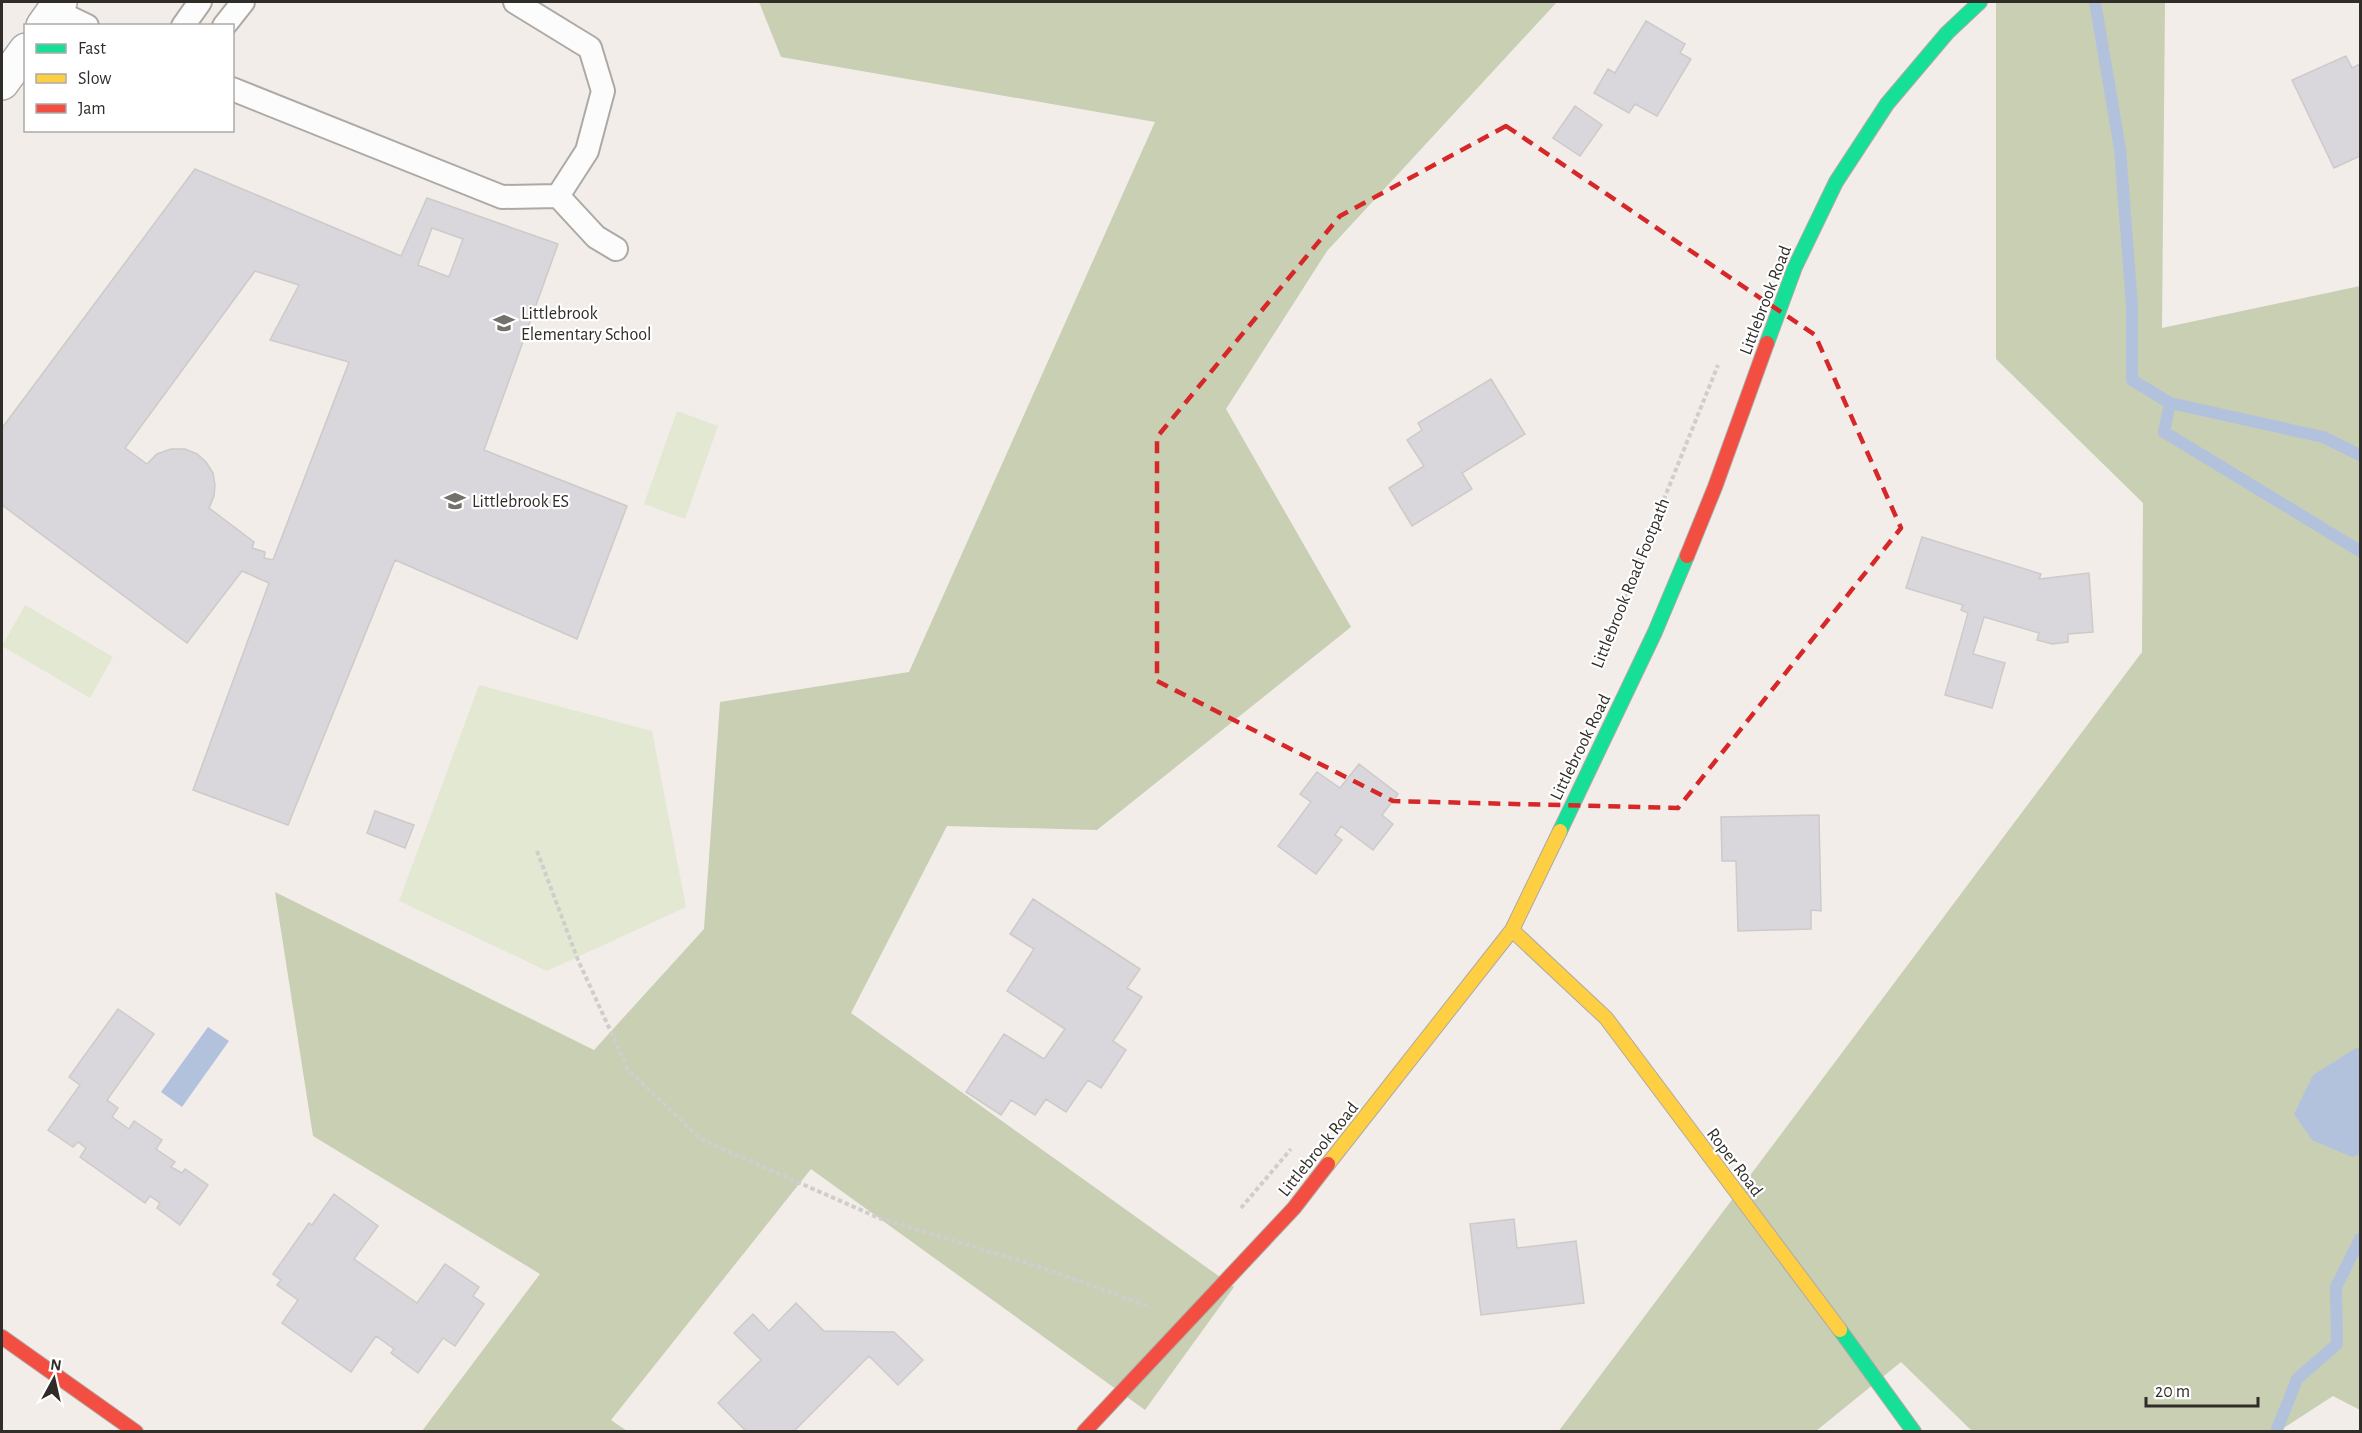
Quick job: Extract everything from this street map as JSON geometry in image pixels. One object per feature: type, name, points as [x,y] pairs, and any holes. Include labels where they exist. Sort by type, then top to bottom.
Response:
[{"type":"street","name":"Littlebrook Road","points":[[1084,1431],[1294,1208],[1512,930],[1655,632],[1715,487],[1795,267],[1836,182],[1887,104],[1947,33],[1980,2]]},
{"type":"street","points":[[2,83],[24,53]]},
{"type":"street","name":"Roper Road","points":[[1512,930],[1606,1018],[1914,1431]]},
{"type":"street","points":[[2,1337],[136,1431]]},
{"type":"lane","points":[[184,24],[200,2]]},
{"type":"lane","points":[[226,24],[243,2]]},
{"type":"lane","points":[[515,2],[590,48],[603,92],[587,151],[558,196]]},
{"type":"lane","points":[[52,12],[82,24]]},
{"type":"lane","points":[[234,90],[502,197],[558,196],[596,237],[616,249]]},
{"type":"path","name":"Littlebrook Road Footpath","points":[[1599,661],[1721,358]]},
{"type":"path","points":[[537,851],[578,960],[628,1069],[700,1139],[879,1218],[1036,1266],[1188,1321]]},
{"type":"path","points":[[1240,1209],[1294,1145]]},
{"type":"highlighted area","points":[[1506,126],[1815,335],[1901,528],[1678,808],[1393,801],[1157,681],[1157,437],[1340,216]]},
{"type":"green space","points":[[759,2],[1557,2],[1327,251],[1226,409],[1351,627],[1097,830],[947,826],[851,1013],[1234,1287],[1145,1410],[811,1169],[611,1420],[627,1431],[422,1431],[540,1274],[313,1136],[275,892],[594,1050],[704,929],[720,702],[909,672],[1155,122],[781,57]]},
{"type":"green space","points":[[1996,2],[2165,2],[2162,328],[2360,286],[2360,1410],[2333,1396],[2279,1431],[1972,1431],[1901,1362],[1816,1431],[1558,1432],[2142,652],[2143,503],[1996,359]]},
{"type":"green space","points":[[677,411],[718,426],[685,519],[644,504]]},
{"type":"green space","points":[[25,605],[113,657],[90,698],[2,646]]},
{"type":"green space","points":[[479,685],[652,731],[686,907],[547,971],[399,901]]},
{"type":"water","points":[[208,1027],[229,1041],[182,1107],[161,1092]]},
{"type":"water","points":[[2356,1048],[2360,1048],[2360,1154],[2352,1157],[2312,1140],[2294,1114],[2313,1075]]},
{"type":"building","points":[[1646,21],[1685,44],[1680,53],[1691,59],[1657,116],[1635,104],[1629,113],[1594,93],[1608,69],[1615,73]]},
{"type":"building","points":[[2346,56],[2352,68],[2360,64],[2360,156],[2334,168],[2292,80]]},
{"type":"building","points":[[1575,106],[1602,125],[1580,156],[1553,138]]},
{"type":"building","name":"Littlebrook ES","points":[[195,169],[401,256],[427,198],[558,244],[484,450],[627,506],[577,639],[395,560],[288,825],[193,790],[269,583],[242,571],[187,643],[2,505],[2,428]],"holes":[[[432,228],[463,239],[449,277],[418,265]],[[255,271],[299,285],[270,340],[349,362],[273,560],[264,558],[265,552],[252,548],[254,542],[209,508],[214,496],[213,473],[197,454],[185,449],[171,449],[157,454],[147,464],[125,448]]]},
{"type":"building","points":[[1491,379],[1525,434],[1462,473],[1472,489],[1412,526],[1389,488],[1424,466],[1407,440],[1422,430],[1418,423]]},
{"type":"building","points":[[1922,537],[2041,574],[2039,579],[2089,573],[2093,632],[2068,634],[2068,642],[2052,644],[2037,640],[2039,633],[1984,617],[1973,654],[2005,663],[1992,708],[1945,695],[1968,613],[1961,610],[1963,605],[1906,588]]},
{"type":"building","points":[[1359,764],[1398,794],[1382,815],[1393,824],[1373,850],[1341,826],[1335,835],[1342,840],[1316,874],[1278,846],[1311,802],[1300,794],[1317,772],[1340,788]]},
{"type":"building","points":[[375,811],[414,825],[405,848],[367,833]]},
{"type":"building","points":[[1819,815],[1821,911],[1811,910],[1811,929],[1738,931],[1736,861],[1722,861],[1721,817]]},
{"type":"building","points":[[1033,899],[1140,969],[1127,988],[1142,997],[1113,1041],[1126,1050],[1101,1088],[1088,1080],[1066,1112],[1046,1099],[1035,1115],[1011,1100],[1001,1115],[966,1092],[1004,1034],[1044,1059],[1065,1029],[1007,991],[1034,949],[1010,934]]},
{"type":"building","points":[[118,1009],[154,1034],[107,1100],[118,1108],[112,1117],[129,1129],[134,1121],[162,1140],[156,1149],[175,1162],[171,1167],[182,1173],[185,1169],[208,1185],[180,1225],[157,1208],[160,1203],[150,1196],[145,1203],[80,1157],[86,1148],[78,1142],[73,1147],[48,1130],[80,1085],[69,1077]]},
{"type":"building","points":[[334,1194],[378,1226],[354,1259],[417,1303],[445,1264],[479,1287],[473,1296],[484,1304],[455,1346],[443,1338],[418,1373],[391,1353],[394,1349],[376,1336],[351,1372],[282,1323],[298,1300],[277,1285],[281,1280],[273,1274],[309,1223],[312,1225]]},
{"type":"building","points":[[1514,1219],[1517,1248],[1576,1241],[1584,1303],[1481,1315],[1470,1224]]},
{"type":"building","points":[[796,1303],[824,1331],[894,1332],[923,1360],[898,1385],[869,1356],[793,1432],[747,1432],[718,1403],[761,1360],[734,1333],[753,1314],[769,1331]]},
{"type":"waterway","points":[[2095,2],[2120,149],[2132,306],[2132,380],[2170,403],[2164,432],[2360,551]]},
{"type":"waterway","points":[[2170,403],[2323,437],[2360,455]]},
{"type":"waterway","points":[[2276,1432],[2297,1379],[2337,1344],[2336,1287],[2360,1239]]},
{"type":"traffic: fast","points":[[1767,343],[1795,267],[1836,182],[1887,104],[1947,33],[1980,2]]},
{"type":"traffic: fast","points":[[1560,831],[1655,632],[1687,556]]},
{"type":"traffic: fast","points":[[1840,1330],[1914,1432]]},
{"type":"traffic: slow","points":[[1328,1164],[1512,930],[1560,831]]},
{"type":"traffic: slow","points":[[1512,930],[1606,1018],[1840,1330]]},
{"type":"traffic: jam","points":[[1687,556],[1715,487],[1767,343]]},
{"type":"traffic: jam","points":[[1084,1432],[1294,1208],[1328,1164]]},
{"type":"traffic: jam","points":[[2,1337],[136,1432]]},
{"type":"place","name":"Littlebrook Elementary School","points":[[504,323]]},
{"type":"place","name":"Littlebrook ES","points":[[455,501]]}]
